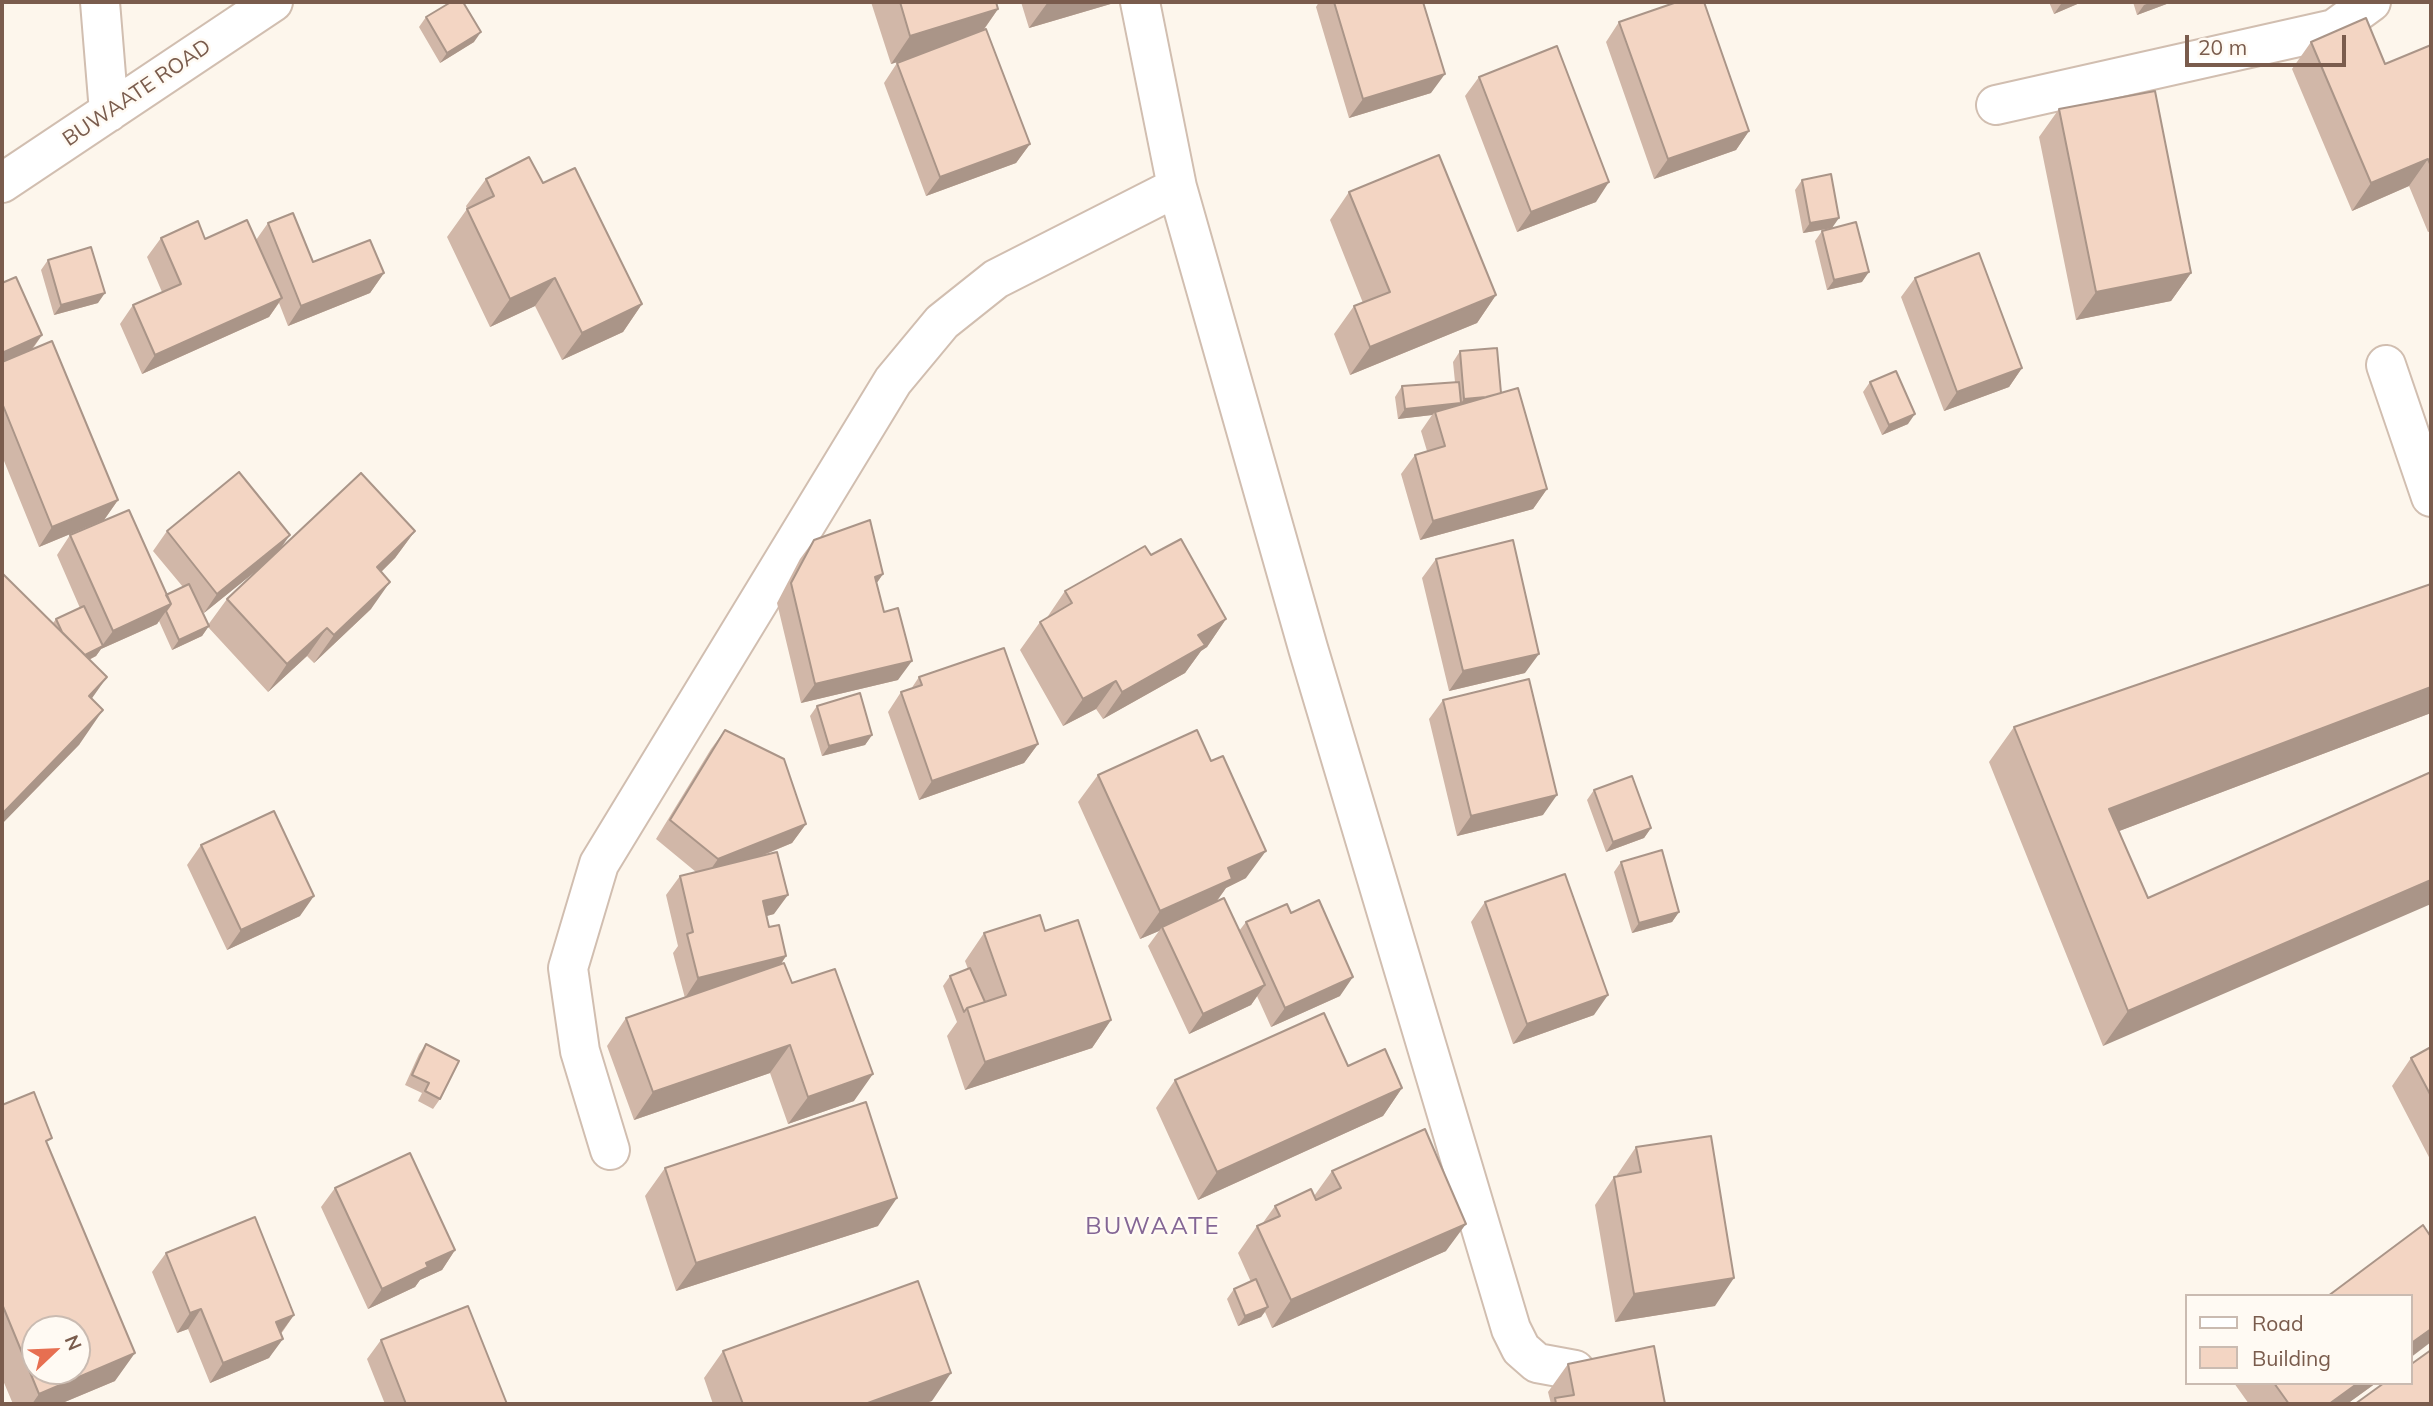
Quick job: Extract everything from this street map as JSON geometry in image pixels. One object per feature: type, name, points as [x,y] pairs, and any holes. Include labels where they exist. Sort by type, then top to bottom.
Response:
[{"type":"street","points":[[100,2],[109,112]]},
{"type":"street","name":"BUWAATE ROAD","points":[[2,183],[273,2]]},
{"type":"street","points":[[1140,2],[1177,187],[1308,648],[1511,1329],[1521,1349],[1537,1363],[1575,1370]]},
{"type":"street","points":[[1996,105],[2334,29],[2371,2]]},
{"type":"street","points":[[610,1150],[580,1051],[568,968],[599,864],[893,381],[942,322],[996,279],[1177,187]]},
{"type":"street","points":[[2386,365],[2431,497]]},
{"type":"building","points":[[451,2],[463,2],[481,32],[447,53],[426,17]]},
{"type":"building","points":[[900,2],[996,2],[998,9],[910,36]]},
{"type":"building","points":[[1334,2],[1423,2],[1445,74],[1363,99]]},
{"type":"building","points":[[1677,2],[1704,2],[1749,131],[1668,159],[1619,22]]},
{"type":"building","points":[[2366,18],[2385,64],[2431,45],[2431,166],[2428,159],[2371,183],[2311,42]]},
{"type":"building","points":[[986,29],[1030,144],[940,177],[897,63]]},
{"type":"building","points":[[1557,46],[1609,182],[1531,212],[1479,77]]},
{"type":"building","points":[[2155,91],[2191,273],[2096,292],[2059,109]]},
{"type":"building","points":[[1439,155],[1496,295],[1370,347],[1354,306],[1390,292],[1349,192]]},
{"type":"building","points":[[529,157],[543,183],[575,168],[642,304],[582,333],[555,278],[510,299],[467,209],[494,196],[486,179]]},
{"type":"building","points":[[1831,174],[1839,218],[1810,223],[1802,180]]},
{"type":"building","points":[[293,213],[313,262],[370,240],[384,273],[301,306],[268,223]]},
{"type":"building","points":[[247,220],[282,298],[155,355],[133,305],[181,284],[161,238],[198,221],[205,239]]},
{"type":"building","points":[[1856,222],[1869,272],[1834,280],[1822,231]]},
{"type":"building","points":[[91,247],[105,293],[61,305],[48,260]]},
{"type":"building","points":[[1979,253],[2022,368],[1957,392],[1915,278]]},
{"type":"building","points":[[16,277],[42,335],[2,353],[2,283]]},
{"type":"building","points":[[52,341],[118,500],[52,527],[2,403],[2,362]]},
{"type":"building","points":[[1497,348],[1501,393],[1464,399],[1460,351]]},
{"type":"building","points":[[1896,371],[1915,414],[1889,425],[1870,382]]},
{"type":"building","points":[[1459,382],[1461,403],[1405,409],[1402,386]]},
{"type":"building","points":[[1518,388],[1547,489],[1433,521],[1415,455],[1445,446],[1435,412]]},
{"type":"building","points":[[239,472],[290,535],[217,594],[167,531]]},
{"type":"building","points":[[361,473],[415,531],[377,567],[390,582],[334,635],[327,628],[287,664],[227,599]]},
{"type":"building","points":[[129,510],[171,604],[113,631],[70,535]]},
{"type":"building","points":[[870,520],[883,574],[875,577],[884,612],[898,608],[912,661],[815,684],[791,583],[814,540]]},
{"type":"building","points":[[1181,539],[1226,619],[1198,635],[1205,645],[1122,692],[1116,681],[1083,699],[1040,622],[1072,603],[1065,591],[1145,546],[1151,555]]},
{"type":"building","points":[[1513,540],[1539,654],[1463,671],[1436,559]]},
{"type":"building","points":[[2,573],[107,677],[89,696],[103,710],[2,814]]},
{"type":"building","points":[[189,584],[209,626],[179,640],[166,611],[171,604],[166,595]]},
{"type":"building","points":[[2431,584],[2431,687],[2109,809],[2148,898],[2431,772],[2431,880],[2128,1011],[2014,727]]},
{"type":"building","points":[[84,606],[103,646],[85,655],[62,632],[56,619]]},
{"type":"building","points":[[1004,648],[1038,744],[932,781],[901,692],[922,685],[919,677]]},
{"type":"building","points":[[1529,679],[1557,795],[1471,816],[1443,700]]},
{"type":"building","points":[[860,693],[872,735],[829,746],[817,706]]},
{"type":"building","points":[[725,730],[784,759],[806,824],[718,859],[670,820]]},
{"type":"building","points":[[1197,730],[1211,761],[1223,756],[1266,851],[1228,868],[1232,879],[1160,911],[1098,775]]},
{"type":"building","points":[[1632,776],[1651,828],[1613,842],[1594,790]]},
{"type":"building","points":[[274,811],[314,896],[241,930],[201,845]]},
{"type":"building","points":[[1662,850],[1679,912],[1639,923],[1621,862]]},
{"type":"building","points":[[777,852],[788,895],[763,901],[769,927],[779,925],[786,956],[698,978],[687,934],[693,932],[680,876]]},
{"type":"building","points":[[1565,874],[1608,995],[1527,1024],[1485,902]]},
{"type":"building","points":[[1224,898],[1265,985],[1203,1014],[1162,927]]},
{"type":"building","points":[[1319,900],[1353,977],[1285,1008],[1246,922],[1287,904],[1291,913]]},
{"type":"building","points":[[1040,915],[1045,931],[1078,920],[1111,1020],[985,1062],[967,1008],[1006,995],[984,933]]},
{"type":"building","points":[[784,963],[792,983],[835,969],[873,1074],[808,1097],[790,1045],[653,1092],[626,1018]]},
{"type":"building","points":[[970,968],[985,1002],[967,1008],[964,1012],[950,976]]},
{"type":"building","points":[[1324,1013],[1348,1066],[1385,1049],[1402,1088],[1217,1172],[1175,1080]]},
{"type":"building","points":[[426,1044],[459,1061],[440,1099],[425,1091],[429,1083],[412,1075]]},
{"type":"building","points":[[2431,1047],[2431,1096],[2411,1058]]},
{"type":"building","points":[[34,1092],[52,1138],[46,1141],[135,1353],[91,1372],[91,1315],[21,1315],[21,1350],[2,1304],[2,1105]]},
{"type":"building","points":[[866,1102],[897,1198],[696,1263],[665,1168]]},
{"type":"building","points":[[1425,1129],[1466,1224],[1291,1300],[1257,1226],[1280,1216],[1275,1206],[1311,1189],[1316,1200],[1341,1188],[1332,1171]]},
{"type":"building","points":[[1711,1136],[1734,1278],[1634,1294],[1614,1177],[1641,1172],[1636,1147]]},
{"type":"building","points":[[410,1153],[455,1250],[426,1263],[428,1267],[382,1289],[335,1188]]},
{"type":"building","points":[[255,1217],[294,1315],[276,1322],[283,1339],[223,1363],[201,1309],[190,1313],[166,1253]]},
{"type":"building","points":[[2423,1225],[2431,1237],[2431,1329],[2412,1343],[2412,1294],[2331,1294]]},
{"type":"building","points":[[1256,1279],[1268,1307],[1245,1316],[1234,1289]]},
{"type":"building","points":[[918,1281],[951,1373],[865,1404],[743,1404],[723,1351]]},
{"type":"building","points":[[468,1306],[507,1404],[406,1404],[381,1340]]},
{"type":"building","points":[[1654,1346],[1665,1404],[1556,1404],[1555,1398],[1574,1395],[1568,1364]]},
{"type":"building","points":[[2431,1350],[2431,1404],[2355,1404],[2381,1385],[2412,1385],[2412,1364]]},
{"type":"building","points":[[35,1385],[60,1385],[39,1394]]},
{"type":"building","points":[[2275,1385],[2355,1385],[2329,1404],[2289,1404]]},
{"type":"district","name":"BUWAATE","points":[[1153,1227]]}]
